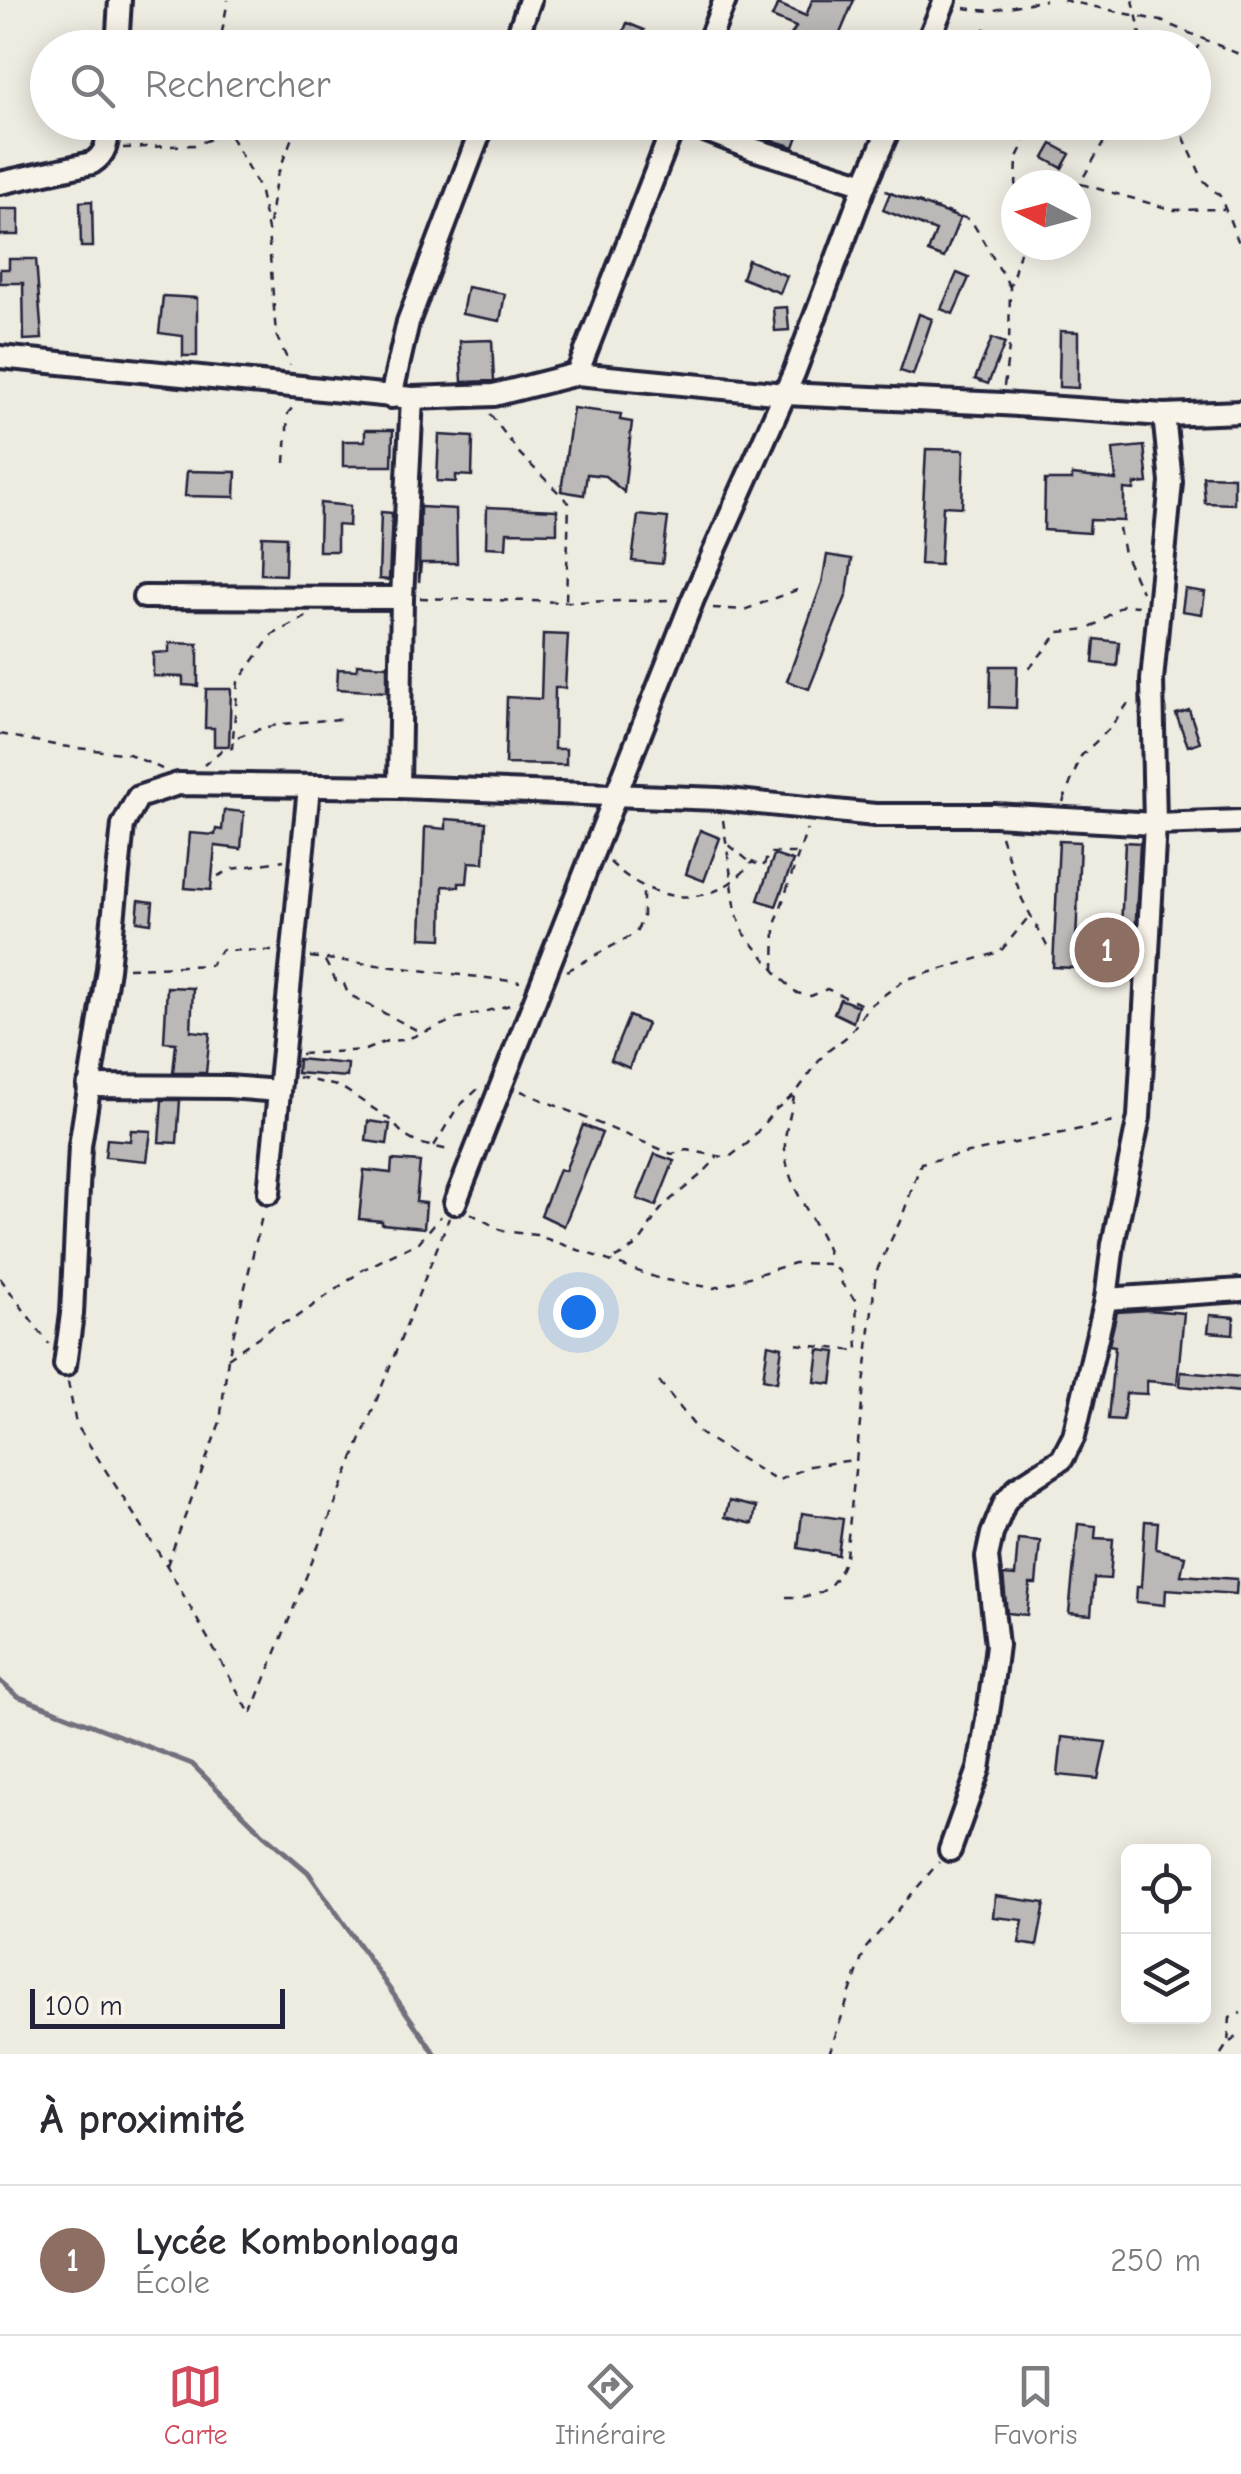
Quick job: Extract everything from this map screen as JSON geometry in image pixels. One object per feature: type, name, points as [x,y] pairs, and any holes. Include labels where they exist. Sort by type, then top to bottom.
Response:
[{"type":"street","points":[[118,30],[120,0]]},
{"type":"street","points":[[519,30],[530,0]]},
{"type":"street","points":[[713,30],[725,0]]},
{"type":"street","points":[[933,30],[944,3]]},
{"type":"street","points":[[0,183],[92,163],[103,155],[108,140]]},
{"type":"street","points":[[399,787],[402,397],[408,322],[477,140]]},
{"type":"street","points":[[577,374],[668,140]]},
{"type":"street","points":[[731,140],[865,184]]},
{"type":"street","points":[[455,1203],[693,600],[785,394],[884,140]]},
{"type":"street","points":[[0,357],[402,397],[477,397],[577,374],[785,394],[1164,415],[1241,412]]},
{"type":"street","points":[[950,1850],[979,1769],[990,1700],[997,1644],[987,1557],[992,1534],[1005,1502],[1018,1488],[1062,1459],[1074,1436],[1106,1299],[1139,1116],[1156,824],[1152,680],[1171,482],[1164,415]]},
{"type":"street","points":[[144,597],[402,598]]},
{"type":"street","points":[[65,1365],[72,1314],[74,1217],[88,1086],[108,969],[124,825],[138,796],[178,784],[399,787],[719,799],[874,815],[994,815],[1156,824],[1241,821]]},
{"type":"street","points":[[269,1193],[287,1084],[292,953],[309,786]]},
{"type":"street","points":[[88,1086],[287,1084]]},
{"type":"street","points":[[1106,1299],[1241,1290]]},
{"type":"path","points":[[222,30],[228,0]]},
{"type":"path","points":[[944,3],[989,11],[1046,0]]},
{"type":"path","points":[[1062,0],[1161,21],[1182,30]]},
{"type":"path","points":[[1133,0],[1140,30]]},
{"type":"path","points":[[1211,42],[1241,55]]},
{"type":"path","points":[[107,147],[195,145],[210,140]]},
{"type":"path","points":[[231,140],[259,188],[268,230],[276,335],[286,361],[312,386],[288,413],[285,463]]},
{"type":"path","points":[[268,230],[276,179],[291,140]]},
{"type":"path","points":[[1017,170],[1017,156],[1025,140]]},
{"type":"path","points":[[1089,170],[1105,140]]},
{"type":"path","points":[[1185,140],[1203,180],[1220,196],[1241,248]]},
{"type":"path","points":[[865,184],[971,220],[1010,287]]},
{"type":"path","points":[[1091,187],[1174,210],[1224,209]]},
{"type":"path","points":[[1002,404],[1009,348],[1010,287],[1018,260]]},
{"type":"path","points":[[477,397],[520,454],[568,503],[566,602]]},
{"type":"path","points":[[1029,669],[1059,632],[1089,629],[1122,606],[1146,606],[1124,554],[1120,528]]},
{"type":"path","points":[[402,598],[693,600],[708,608],[744,610],[802,588]]},
{"type":"path","points":[[0,734],[128,754],[157,765],[178,784],[222,749],[232,748],[238,682],[272,635],[306,616],[315,596]]},
{"type":"path","points":[[1048,817],[1060,808],[1081,756],[1138,690],[1152,680]]},
{"type":"path","points":[[234,739],[273,723],[340,719]]},
{"type":"path","points":[[719,799],[736,912],[744,933],[797,993],[811,996],[827,989],[868,1007]]},
{"type":"path","points":[[774,970],[775,925],[807,832],[811,808]]},
{"type":"path","points":[[994,815],[1022,899],[1048,946]]},
{"type":"path","points":[[727,844],[763,867],[768,852],[798,853]]},
{"type":"path","points":[[596,846],[613,867],[660,894],[694,898],[733,884],[752,862]]},
{"type":"path","points":[[218,876],[300,858]]},
{"type":"path","points":[[474,1155],[406,1136],[389,1119],[342,1087],[287,1084],[288,1071],[302,1052],[365,1050],[423,1034],[459,1018],[511,1004],[521,1005],[576,964],[636,934],[643,917],[644,885]]},
{"type":"path","points":[[434,1146],[457,1108],[495,1078],[672,1154],[687,1150],[728,1158],[748,1144],[824,1054],[849,1035],[868,1007],[904,980],[1000,952],[1031,914]]},
{"type":"path","points":[[108,969],[211,965],[221,950],[292,953],[325,961],[540,989]]},
{"type":"path","points":[[325,961],[348,994],[423,1034]]},
{"type":"path","points":[[794,1094],[784,1144],[788,1164],[798,1196],[827,1245],[842,1284],[856,1302],[858,1351],[795,1344]]},
{"type":"path","points":[[786,1597],[818,1593],[836,1581],[846,1556],[876,1272],[902,1217],[921,1163],[1139,1116]]},
{"type":"path","points":[[612,1259],[635,1250],[670,1200],[682,1194],[718,1156]]},
{"type":"path","points":[[167,1566],[220,1422],[228,1358],[269,1193]]},
{"type":"path","points":[[455,1203],[503,1231],[536,1235],[660,1279],[714,1288],[794,1263],[832,1264]]},
{"type":"path","points":[[228,1358],[277,1324],[293,1320],[364,1270],[419,1242],[455,1203]]},
{"type":"path","points":[[0,1278],[65,1365],[76,1424],[167,1566],[251,1715],[455,1203]]},
{"type":"path","points":[[659,1382],[700,1434],[777,1481],[810,1466],[854,1460]]},
{"type":"path","points":[[828,2054],[866,1949],[950,1850]]},
{"type":"path","points":[[1228,2043],[1230,2018],[1241,2013]]},
{"type":"path","points":[[1221,2054],[1241,2034]]},
{"type":"building","points":[[812,0],[854,0],[842,30],[794,30],[796,27],[772,17],[778,4],[806,16]]},
{"type":"building","points":[[627,23],[644,30],[624,30]]},
{"type":"building","points":[[771,140],[797,140],[794,147]]},
{"type":"building","points":[[1052,144],[1070,154],[1062,168],[1044,158]]},
{"type":"building","points":[[890,193],[960,218],[944,258],[928,252],[936,231],[883,210]]},
{"type":"building","points":[[92,201],[93,247],[81,247],[80,202]]},
{"type":"building","points":[[0,209],[19,209],[19,235],[0,235]]},
{"type":"building","points":[[9,259],[36,259],[42,339],[24,340],[23,283],[0,283],[0,269],[9,269]]},
{"type":"building","points":[[748,260],[787,276],[780,293],[742,278]]},
{"type":"building","points":[[957,273],[969,278],[953,314],[941,309]]},
{"type":"building","points":[[467,287],[505,294],[500,321],[462,314]]},
{"type":"building","points":[[163,296],[197,298],[197,356],[183,356],[183,336],[159,333]]},
{"type":"building","points":[[787,307],[789,330],[775,331],[773,308]]},
{"type":"building","points":[[919,314],[932,319],[913,375],[900,371]]},
{"type":"building","points":[[1060,331],[1078,332],[1078,388],[1059,387]]},
{"type":"building","points":[[992,338],[1005,343],[988,384],[975,379]]},
{"type":"building","points":[[492,340],[494,381],[462,382],[460,341]]},
{"type":"building","points":[[573,408],[621,414],[620,420],[632,422],[624,492],[605,476],[587,474],[584,495],[561,491]]},
{"type":"building","points":[[365,430],[393,430],[392,466],[343,466],[343,441],[365,441]]},
{"type":"building","points":[[439,435],[473,437],[472,476],[456,475],[456,482],[437,481]]},
{"type":"building","points":[[1144,446],[1148,483],[1135,484],[1134,490],[1124,489],[1124,521],[1090,520],[1089,533],[1044,530],[1045,480],[1072,480],[1072,475],[1116,480],[1113,449]]},
{"type":"building","points":[[926,449],[964,450],[962,507],[943,506],[940,565],[920,564]]},
{"type":"building","points":[[187,471],[236,472],[235,497],[185,496]]},
{"type":"building","points":[[1203,476],[1234,477],[1234,504],[1205,503]]},
{"type":"building","points":[[320,503],[350,506],[349,526],[337,525],[337,551],[319,551]]},
{"type":"building","points":[[420,507],[456,509],[457,563],[421,563],[419,582]]},
{"type":"building","points":[[487,507],[557,510],[557,533],[507,532],[506,548],[486,547]]},
{"type":"building","points":[[381,512],[392,513],[389,580],[379,579]]},
{"type":"building","points":[[638,515],[668,518],[662,564],[632,561]]},
{"type":"building","points":[[262,536],[286,537],[285,575],[261,574]]},
{"type":"building","points":[[827,555],[852,559],[847,594],[809,689],[787,681],[822,583]]},
{"type":"building","points":[[1185,589],[1205,592],[1202,614],[1182,611]]},
{"type":"building","points":[[543,634],[568,635],[565,688],[555,688],[554,749],[566,749],[566,765],[505,764],[507,697],[541,699]]},
{"type":"building","points":[[1095,639],[1119,642],[1117,666],[1093,663]]},
{"type":"building","points":[[169,643],[198,644],[198,686],[183,685],[183,677],[153,676],[153,653],[169,652]]},
{"type":"building","points":[[357,664],[387,666],[387,692],[337,689],[338,669],[357,670]]},
{"type":"building","points":[[991,666],[1017,666],[1016,708],[990,707]]},
{"type":"building","points":[[206,689],[231,689],[229,746],[214,746],[214,728],[205,728]]},
{"type":"building","points":[[1189,710],[1200,742],[1188,746],[1176,714]]},
{"type":"building","points":[[224,810],[244,812],[241,849],[215,846],[211,890],[185,888],[190,833],[215,835],[216,829],[222,830]]},
{"type":"building","points":[[446,819],[486,822],[484,863],[469,862],[467,883],[443,886],[442,939],[421,938],[425,827],[446,829]]},
{"type":"building","points":[[700,830],[720,838],[704,881],[686,874]]},
{"type":"building","points":[[1059,841],[1080,842],[1075,968],[1053,967]]},
{"type":"building","points":[[1125,842],[1140,843],[1133,973],[1119,972]]},
{"type":"building","points":[[774,855],[793,861],[776,906],[758,900]]},
{"type":"building","points":[[139,900],[153,902],[151,923],[137,921]]},
{"type":"building","points":[[167,987],[193,988],[191,1031],[210,1033],[206,1073],[173,1073],[176,1043],[164,1042]]},
{"type":"building","points":[[840,999],[858,1006],[853,1022],[834,1013]]},
{"type":"building","points":[[629,1016],[647,1024],[629,1068],[611,1060]]},
{"type":"building","points":[[298,1059],[348,1064],[347,1077],[297,1073]]},
{"type":"building","points":[[162,1100],[180,1100],[177,1143],[159,1142]]},
{"type":"building","points":[[368,1121],[390,1124],[387,1144],[366,1141]]},
{"type":"building","points":[[583,1125],[602,1133],[564,1226],[541,1215],[559,1169],[565,1171]]},
{"type":"building","points":[[131,1130],[151,1131],[147,1161],[105,1157],[107,1139],[130,1141]]},
{"type":"building","points":[[655,1154],[674,1161],[656,1206],[637,1199]]},
{"type":"building","points":[[392,1160],[420,1162],[416,1202],[426,1203],[424,1228],[359,1219],[364,1170],[391,1173]]},
{"type":"building","points":[[1117,1312],[1184,1313],[1177,1384],[1147,1381],[1147,1394],[1126,1393],[1123,1420],[1108,1419],[1115,1346],[1109,1345]]},
{"type":"building","points":[[1210,1315],[1234,1317],[1233,1334],[1208,1332]]},
{"type":"building","points":[[768,1344],[782,1347],[777,1382],[763,1379]]},
{"type":"building","points":[[819,1350],[836,1352],[832,1384],[815,1382]]},
{"type":"building","points":[[1181,1372],[1241,1377],[1241,1392],[1180,1386]]},
{"type":"building","points":[[729,1501],[756,1507],[753,1524],[725,1517]]},
{"type":"building","points":[[802,1513],[843,1519],[838,1555],[798,1548]]},
{"type":"building","points":[[1145,1521],[1158,1522],[1156,1549],[1185,1556],[1181,1575],[1237,1579],[1236,1594],[1166,1589],[1165,1605],[1136,1602],[1137,1587],[1141,1587]]},
{"type":"building","points":[[1078,1524],[1096,1526],[1095,1538],[1113,1539],[1110,1579],[1094,1578],[1091,1615],[1069,1613]]},
{"type":"building","points":[[1018,1539],[1040,1541],[1036,1584],[1030,1584],[1027,1615],[1007,1613],[1003,1575],[1015,1576]]},
{"type":"building","points":[[1062,1737],[1106,1742],[1098,1779],[1058,1775]]},
{"type":"building","points":[[995,1896],[1045,1903],[1037,1946],[1019,1943],[1023,1920],[993,1917]]},
{"type":"waterway","points":[[0,1681],[17,1696],[192,1764],[308,1872],[435,2054]]},
{"type":"place","name":"Lycée Kombonloaga","points":[[1107,950]]}]
